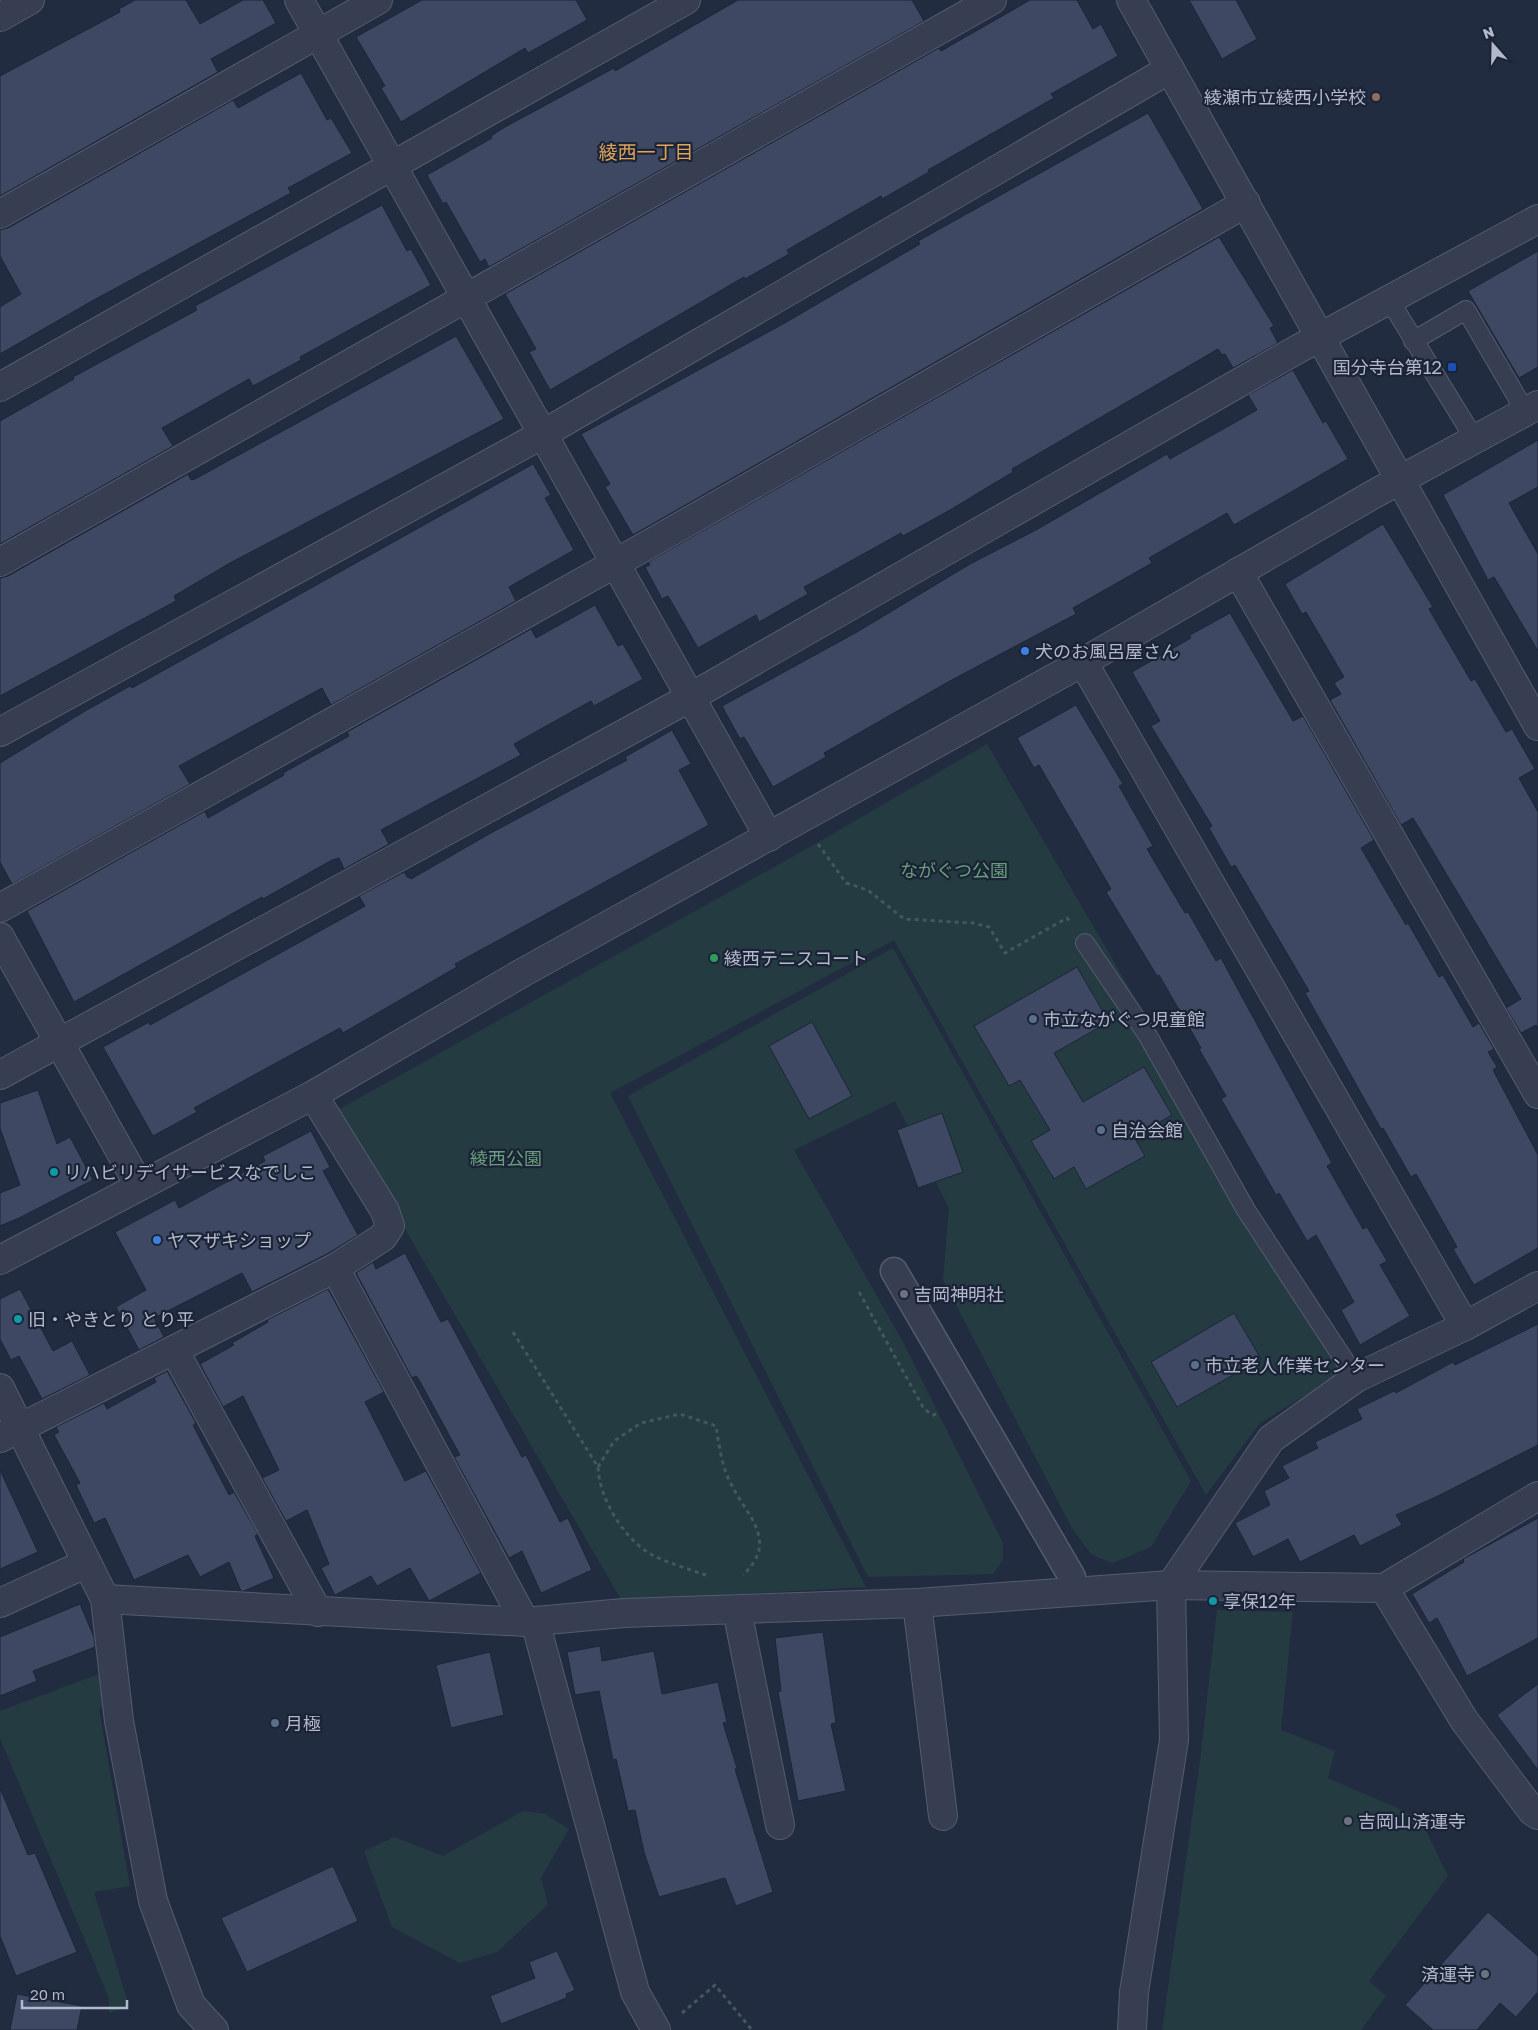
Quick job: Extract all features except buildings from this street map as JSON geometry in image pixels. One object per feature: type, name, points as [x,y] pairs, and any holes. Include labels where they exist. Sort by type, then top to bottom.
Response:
[{"type":"street","points":[[0,17],[30,0]]},
{"type":"street","points":[[299,0],[769,837]]},
{"type":"street","points":[[0,214],[378,0]]},
{"type":"street","points":[[0,387],[392,164],[686,0]]},
{"type":"street","points":[[0,562],[992,0]]},
{"type":"street","points":[[1132,0],[1538,726]]},
{"type":"street","points":[[0,732],[543,434],[1170,69]]},
{"type":"street","points":[[0,908],[616,563],[1246,203]]},
{"type":"street","points":[[0,1076],[690,696],[1321,337],[1538,219]]},
{"type":"street","points":[[0,1260],[139,1185],[313,1095],[522,973],[1083,662],[1238,572],[1532,408]]},
{"type":"street","points":[[1238,572],[1538,1094]]},
{"type":"street","points":[[1083,662],[1465,1326]]},
{"type":"street","points":[[0,937],[139,1185]]},
{"type":"street","points":[[10,1434],[335,1268],[383,1237],[390,1226],[385,1211],[313,1095]]},
{"type":"street","points":[[335,1268],[530,1621],[635,1992],[666,2024]]},
{"type":"street","points":[[894,1271],[1072,1577]]},
{"type":"street","points":[[1132,2030],[1134,1992],[1174,1740],[1171,1584],[1271,1440],[1356,1378],[1465,1326],[1538,1286]]},
{"type":"street","points":[[174,1350],[318,1612]]},
{"type":"street","points":[[0,1388],[10,1434],[87,1563],[105,1599],[119,1721],[153,1901],[191,2005],[214,2030]]},
{"type":"street","points":[[105,1599],[318,1612],[530,1621],[624,1614],[877,1603],[918,1604],[1171,1584],[1384,1588],[1538,1496]]},
{"type":"street","points":[[0,1603],[87,1563]]},
{"type":"street","points":[[1384,1588],[1464,1720],[1532,1811],[1538,1815]]},
{"type":"street","points":[[918,1604],[942,1816]]},
{"type":"street","points":[[737,1610],[780,1825]]},
{"type":"lane","points":[[1390,301],[1412,341],[1474,440]]},
{"type":"lane","points":[[1412,341],[1466,310],[1532,408]]},
{"type":"lane","points":[[1085,943],[1148,1036],[1246,1210],[1356,1378]]},
{"type":"path","points":[[814,838],[846,883],[868,890],[904,919],[973,923],[989,928],[1005,953],[1067,918],[1085,943]]},
{"type":"path","points":[[858,1292],[924,1408],[933,1415],[971,1403]]},
{"type":"path","points":[[513,1332],[598,1467]]},
{"type":"path","points":[[737,1581],[755,1564],[760,1539],[755,1521],[729,1481],[721,1455],[716,1426],[680,1414],[641,1423],[614,1441],[598,1467],[598,1484],[609,1508],[627,1533],[652,1555],[716,1579],[723,1595],[737,1610]]},
{"type":"path","points":[[666,2024],[715,1985],[752,2030]]},
{"type":"green space","name":"綾西公園","points":[[987,744],[1155,1032],[1141,1041],[1239,1216],[1342,1373],[1260,1423],[1206,1495],[894,940],[610,1093],[866,1587],[622,1601],[336,1111],[817,843]]},
{"type":"green space","name":"吉岡神明社","points":[[893,948],[1191,1481],[1151,1547],[1113,1563],[1092,1555],[1073,1530],[943,1280],[949,1208],[895,1101],[794,1150],[903,1342],[1003,1543],[1003,1560],[993,1574],[868,1577],[628,1096]]},
{"type":"green space","points":[[1217,1610],[1293,1612],[1281,1730],[1335,1751],[1328,1778],[1420,1818],[1448,1876],[1369,1981],[1386,1996],[1361,2030],[1162,2030],[1200,1761]]},
{"type":"green space","points":[[99,1674],[107,1704],[99,1709],[130,1886],[94,1892],[129,2006],[109,2013],[109,1998],[0,1738],[0,1711]]},
{"type":"green space","points":[[523,1811],[545,1814],[569,1829],[541,1878],[548,1905],[497,1952],[460,1963],[392,1927],[364,1851],[394,1837],[443,1856]]},
{"type":"place","name":"綾瀬市立綾西小学校","points":[[1376,97]]},
{"type":"place","name":"国分寺台第12","points":[[1452,367]]},
{"type":"place","name":"犬のお風呂屋さん","points":[[1025,651]]},
{"type":"place","name":"綾西テニスコート","points":[[714,958]]},
{"type":"place","name":"市立ながぐつ児童館","points":[[1033,1019]]},
{"type":"place","name":"自治会館","points":[[1101,1130]]},
{"type":"place","name":"リハビリデイサービスなでしこ","points":[[54,1172]]},
{"type":"place","name":"ヤマザキショップ","points":[[157,1240]]},
{"type":"place","name":"吉岡神明社","points":[[904,1294]]},
{"type":"place","name":"旧・やきとり とり平","points":[[18,1319]]},
{"type":"place","name":"市立老人作業センター","points":[[1195,1365]]},
{"type":"place","name":"享保12年","points":[[1213,1601]]},
{"type":"place","name":"月極","points":[[275,1723]]},
{"type":"place","name":"吉岡山済運寺","points":[[1348,1821]]},
{"type":"place","name":"済運寺","points":[[1485,1974]]},
{"type":"district","name":"綾西一丁目","points":[[646,151]]},
{"type":"park label","name":"ながぐつ公園","points":[[954,870]]}]
